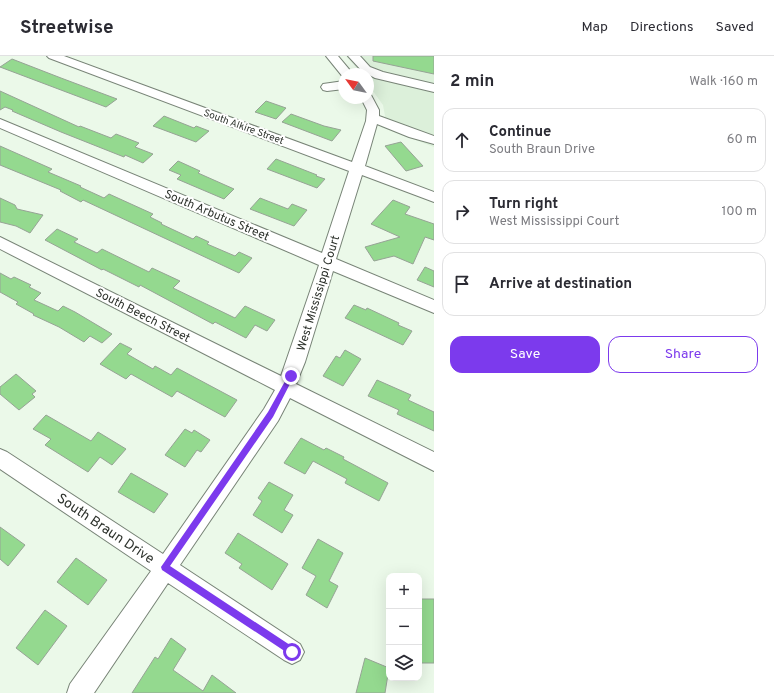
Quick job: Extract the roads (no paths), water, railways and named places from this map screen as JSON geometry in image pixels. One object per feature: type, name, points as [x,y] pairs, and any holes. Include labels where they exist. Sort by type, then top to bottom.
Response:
[{"type":"street","name":"South Alkire Street","points":[[53,56],[434,197]]},
{"type":"street","points":[[332,56],[342,68]]},
{"type":"street","points":[[354,56],[366,69],[379,75],[434,88]]},
{"type":"street","points":[[327,88],[338,86]]},
{"type":"street","points":[[370,104],[373,110],[373,118],[434,140]]},
{"type":"street","name":"West Mississippi Court","points":[[79,693],[271,414],[286,388],[296,362],[373,118]]},
{"type":"street","name":"South Arbutus Street","points":[[0,123],[434,307]]},
{"type":"street","name":"South Beech Street","points":[[0,242],[434,462]]},
{"type":"street","name":"South Braun Drive","points":[[0,458],[292,652]]}]
